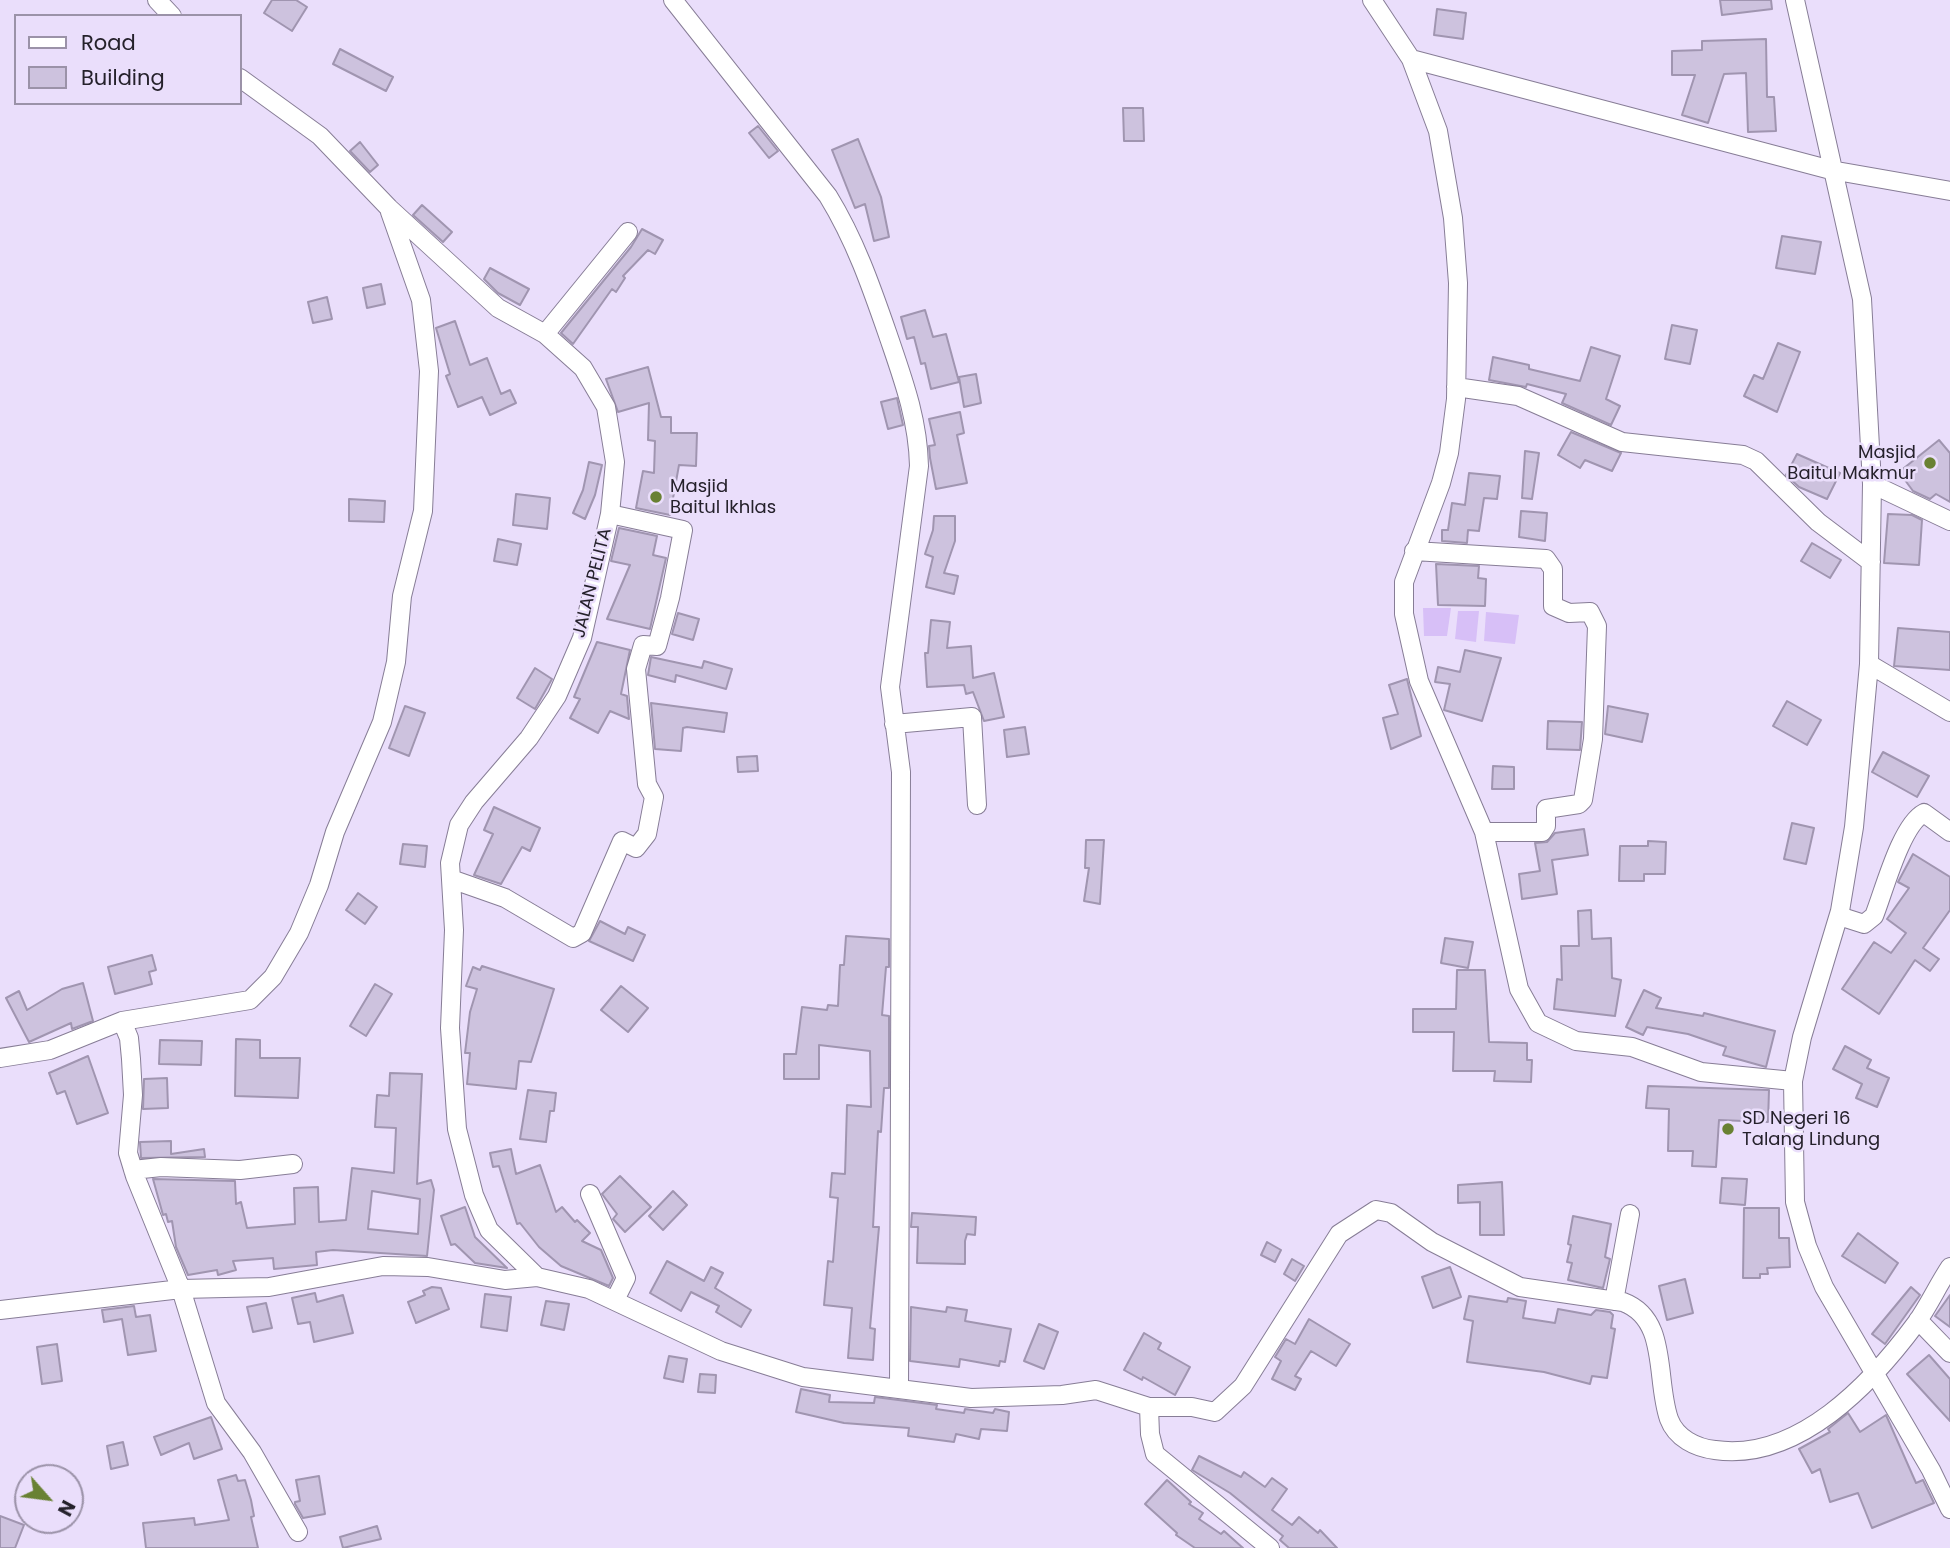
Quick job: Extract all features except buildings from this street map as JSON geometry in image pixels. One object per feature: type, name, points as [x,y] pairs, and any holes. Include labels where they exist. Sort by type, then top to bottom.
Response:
[{"type":"street","points":[[157,0],[170,14]]},
{"type":"street","points":[[673,0],[828,196],[847,227],[867,272],[918,432],[919,466],[890,687],[901,772],[899,1388]]},
{"type":"street","points":[[1372,0],[1411,59],[1438,131],[1453,218],[1458,283],[1456,387],[1449,453],[1441,483],[1414,551],[1405,582],[1404,614],[1419,681],[1484,832],[1520,989],[1538,1023],[1576,1041],[1632,1047],[1701,1072],[1793,1081]]},
{"type":"street","points":[[1795,0],[1862,299],[1872,484],[1869,664],[1854,827],[1839,916],[1802,1037],[1793,1081],[1795,1202],[1807,1246],[1824,1287],[1950,1510]]},
{"type":"street","points":[[1411,59],[1832,170],[1950,191]]},
{"type":"street","name":"JALAN PELITA","points":[[242,79],[320,136],[389,208],[498,308],[545,334],[583,368],[606,407],[615,461],[610,514],[582,638],[557,696],[530,738],[474,802],[459,825],[450,863],[454,930],[450,1028],[457,1129],[474,1195],[489,1230],[537,1277]]},
{"type":"street","points":[[0,1058],[50,1051],[122,1021],[250,1000],[273,977],[314,897],[335,832],[382,722],[397,663],[402,596],[423,511],[429,371],[421,300],[389,208]]},
{"type":"street","points":[[545,334],[628,232]]},
{"type":"street","points":[[1456,387],[1518,396],[1622,442],[1743,455],[1756,461],[1818,522],[1871,562]]},
{"type":"street","points":[[1872,484],[1950,521]]},
{"type":"street","points":[[451,879],[505,898],[573,938],[582,933],[622,841],[636,848],[647,834],[654,797],[647,784],[636,668],[643,645],[657,646],[684,530],[610,514]]},
{"type":"street","points":[[1414,551],[1546,559],[1553,569],[1553,606],[1569,613],[1590,612],[1597,626],[1593,739],[1583,800],[1579,804],[1546,809],[1546,826],[1542,832],[1484,832]]},
{"type":"street","points":[[1869,664],[1950,712]]},
{"type":"street","points":[[894,723],[972,717],[977,806]]},
{"type":"street","points":[[1839,916],[1864,924],[1874,916],[1905,835],[1919,816],[1924,813],[1950,832]]},
{"type":"street","points":[[122,1021],[129,1038],[131,1059],[133,1095],[128,1153],[133,1170],[181,1289],[210,1375],[215,1403],[252,1452],[298,1532]]},
{"type":"street","points":[[133,1170],[161,1167],[240,1170],[293,1164]]},
{"type":"street","points":[[590,1194],[626,1278],[615,1300]]},
{"type":"street","points":[[0,1310],[181,1289],[269,1287],[383,1266],[428,1266],[505,1280],[537,1277],[589,1289],[733,1355],[803,1377],[971,1398],[1096,1390],[1149,1407],[1192,1408],[1214,1412],[1243,1386],[1339,1234],[1376,1210],[1391,1213],[1432,1242],[1520,1287],[1614,1301],[1636,1307],[1645,1314],[1651,1325],[1670,1420],[1687,1442],[1705,1449],[1730,1452],[1775,1446],[1805,1432],[1875,1374],[1918,1320],[1950,1267]]},
{"type":"street","points":[[1614,1301],[1630,1214]]},
{"type":"street","points":[[1918,1320],[1950,1353]]},
{"type":"street","points":[[1149,1407],[1150,1434],[1155,1454],[1270,1548]]},
{"type":"shaded area","points":[[1423,608],[1451,608],[1447,636],[1424,636]]},
{"type":"shaded area","points":[[1458,611],[1479,611],[1476,642],[1455,639]]},
{"type":"shaded area","points":[[1486,612],[1519,615],[1515,644],[1484,641]]},
{"type":"place","name":"Masjid Baitul Makmur","points":[[1930,463]]},
{"type":"place","name":"Masjid Baitul Ikhlas","points":[[656,497]]},
{"type":"place","name":"SD Negeri 16 Talang Lindung","points":[[1728,1129]]}]
